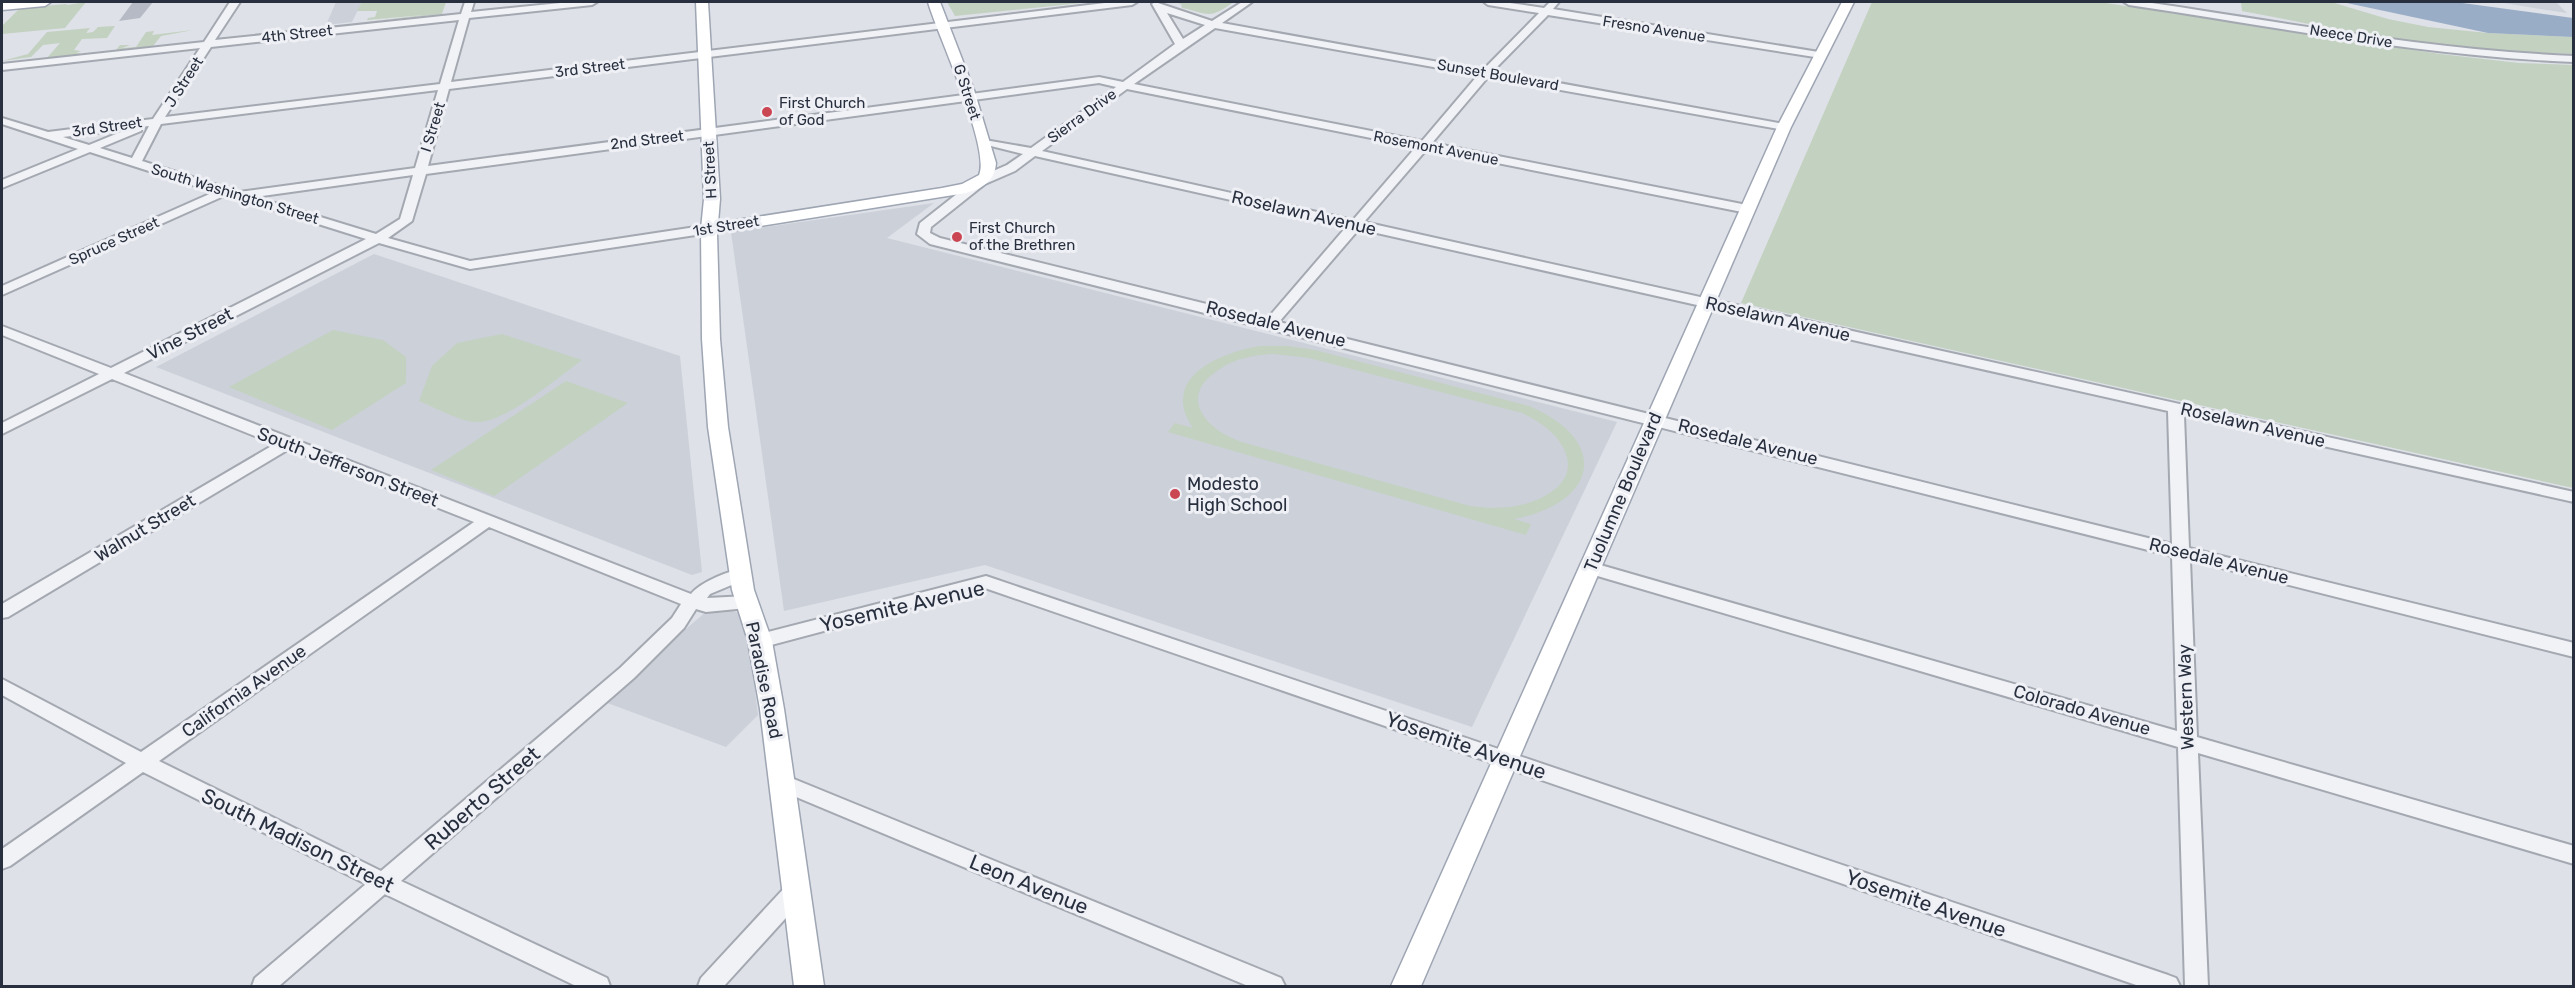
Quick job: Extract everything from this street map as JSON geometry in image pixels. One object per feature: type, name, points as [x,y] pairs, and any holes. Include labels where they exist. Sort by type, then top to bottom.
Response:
[{"type":"main road","points":[[3,5],[45,2]]},
{"type":"main road","name":"H Street","points":[[702,2],[712,199],[709,229],[711,339]]},
{"type":"main road","name":"G Street","points":[[934,2],[969,96],[990,167],[981,181]]},
{"type":"main road","name":"Tuolumne Boulevard","points":[[1406,987],[1747,209],[1784,127],[1848,2]]},
{"type":"main road","name":"1st Street","points":[[709,229],[942,193],[963,189],[981,181]]},
{"type":"main road","name":"Paradise Road","points":[[711,339],[718,427],[740,575],[760,641],[784,783],[810,987]]},
{"type":"street","name":"J Street","points":[[135,163],[158,120],[235,2]]},
{"type":"street","name":"I Street","points":[[379,238],[406,221],[469,2]]},
{"type":"street","name":"4th Street","points":[[2,67],[592,2]]},
{"type":"street","name":"3rd Street","points":[[48,135],[1132,2]]},
{"type":"street","points":[[1156,2],[1173,12],[1212,24]]},
{"type":"street","points":[[1156,2],[1181,45]]},
{"type":"street","name":"Sierra Drive","points":[[922,234],[925,226],[981,181],[1011,168],[1181,45],[1248,2]]},
{"type":"street","name":"Fresno Avenue","points":[[1488,2],[1821,55]]},
{"type":"street","points":[[1271,323],[1486,73],[1555,2]]},
{"type":"street","name":"Neece Drive","points":[[2129,2],[2411,46],[2469,53],[2574,60]]},
{"type":"street","name":"Sunset Boulevard","points":[[1212,24],[1784,127]]},
{"type":"street","name":"2nd Street","points":[[240,195],[969,96],[1099,80],[1125,85]]},
{"type":"street","name":"Rosemont Avenue","points":[[1125,85],[1747,209]]},
{"type":"street","points":[[2,184],[158,120]]},
{"type":"street","name":"South Washington Street","points":[[2,121],[470,265]]},
{"type":"street","name":"Roselawn Avenue","points":[[983,141],[2574,497]]},
{"type":"street","name":"Spruce Street","points":[[2,291],[226,191]]},
{"type":"street","name":"1st Street","points":[[470,265],[709,229]]},
{"type":"street","name":"Rosedale Avenue","points":[[922,234],[935,241],[2574,650]]},
{"type":"street","name":"Vine Street","points":[[2,429],[379,238]]},
{"type":"street","name":"South Jefferson Street","points":[[2,330],[706,606],[747,602]]},
{"type":"street","name":"Western Way","points":[[2176,407],[2196,987]]},
{"type":"street","name":"Walnut Street","points":[[2,612],[288,443]]},
{"type":"street","name":"California Avenue","points":[[2,860],[486,520]]},
{"type":"street","name":"Colorado Avenue","points":[[1590,568],[2574,855]]},
{"type":"street","points":[[694,601],[704,590],[740,575]]},
{"type":"street","name":"Yosemite Avenue","points":[[760,641],[986,582],[2168,987]]},
{"type":"street","name":"Ruberto Street","points":[[263,987],[627,674],[678,623],[694,601]]},
{"type":"street","name":"South Madison Street","points":[[2,686],[142,762],[599,987]]},
{"type":"street","name":"Leon Avenue","points":[[784,783],[1273,987]]},
{"type":"street","points":[[709,987],[796,891]]},
{"type":"shaded area","points":[[336,2],[362,2],[352,22],[326,25]]},
{"type":"shaded area","points":[[2498,2],[2556,2],[2567,13],[2534,8]]},
{"type":"shaded area","name":"Modesto High School","points":[[934,203],[887,238],[1617,422],[1472,727],[985,565],[784,611],[731,232]]},
{"type":"shaded area","points":[[374,254],[680,356],[702,572],[692,575],[156,367]]},
{"type":"shaded area","points":[[715,604],[746,616],[758,715],[726,747],[602,701]]},
{"type":"green space","points":[[86,2],[65,28],[2,34],[2,26],[20,8]]},
{"type":"green space","points":[[362,2],[446,2],[442,14],[359,23],[423,15],[367,20],[375,17],[377,11],[357,11]]},
{"type":"green space","points":[[947,2],[1091,2],[955,16]]},
{"type":"green space","points":[[1174,2],[1234,2],[1209,14],[1182,8],[1181,4]]},
{"type":"green space","points":[[1872,2],[2099,2],[2440,54],[2519,63],[2573,65],[2573,488],[1741,303]]},
{"type":"green space","points":[[2241,2],[2331,2],[2388,19],[2428,27],[2488,33],[2573,37],[2573,54],[2474,50],[2393,40],[2242,11]]},
{"type":"green space","points":[[115,26],[107,38],[82,39],[74,50],[81,51],[76,53],[80,53],[78,55],[47,58],[60,43],[43,45],[31,57],[2,61],[28,54],[47,32],[90,28],[86,33],[93,32],[98,27]]},
{"type":"green space","points":[[193,30],[161,36],[153,46],[116,50],[120,45],[130,45],[122,48],[136,47],[146,32],[154,31],[152,35]]},
{"type":"green space","points":[[333,330],[383,340],[406,357],[406,383],[332,430],[229,387]]},
{"type":"green space","points":[[502,334],[582,360],[533,397],[492,419],[474,422],[419,401],[432,366],[457,343]]},
{"type":"green space","points":[[1260,346],[1288,346],[1315,350],[1529,406],[1555,420],[1573,436],[1582,453],[1584,470],[1577,485],[1563,500],[1542,511],[1514,519],[1531,524],[1526,535],[1168,432],[1175,423],[1193,428],[1184,410],[1183,395],[1188,382],[1198,371],[1212,362],[1244,349]],"holes":[[[1267,354],[1309,358],[1522,413],[1538,421],[1561,443],[1567,455],[1568,468],[1563,480],[1552,491],[1519,506],[1503,508],[1470,506],[1242,442],[1217,429],[1201,411],[1198,401],[1200,390],[1207,379],[1226,365]]]},
{"type":"green space","points":[[566,381],[628,403],[494,496],[431,470]]},
{"type":"water","points":[[2342,2],[2455,2],[2573,18],[2573,37],[2488,33]]},
{"type":"building","points":[[133,2],[153,2],[140,18],[119,21]]},
{"type":"place","name":"First Church of God","points":[[767,112]]},
{"type":"place","name":"First Church of the Brethren","points":[[957,237]]},
{"type":"place","name":"Modesto High School","points":[[1175,494]]}]
